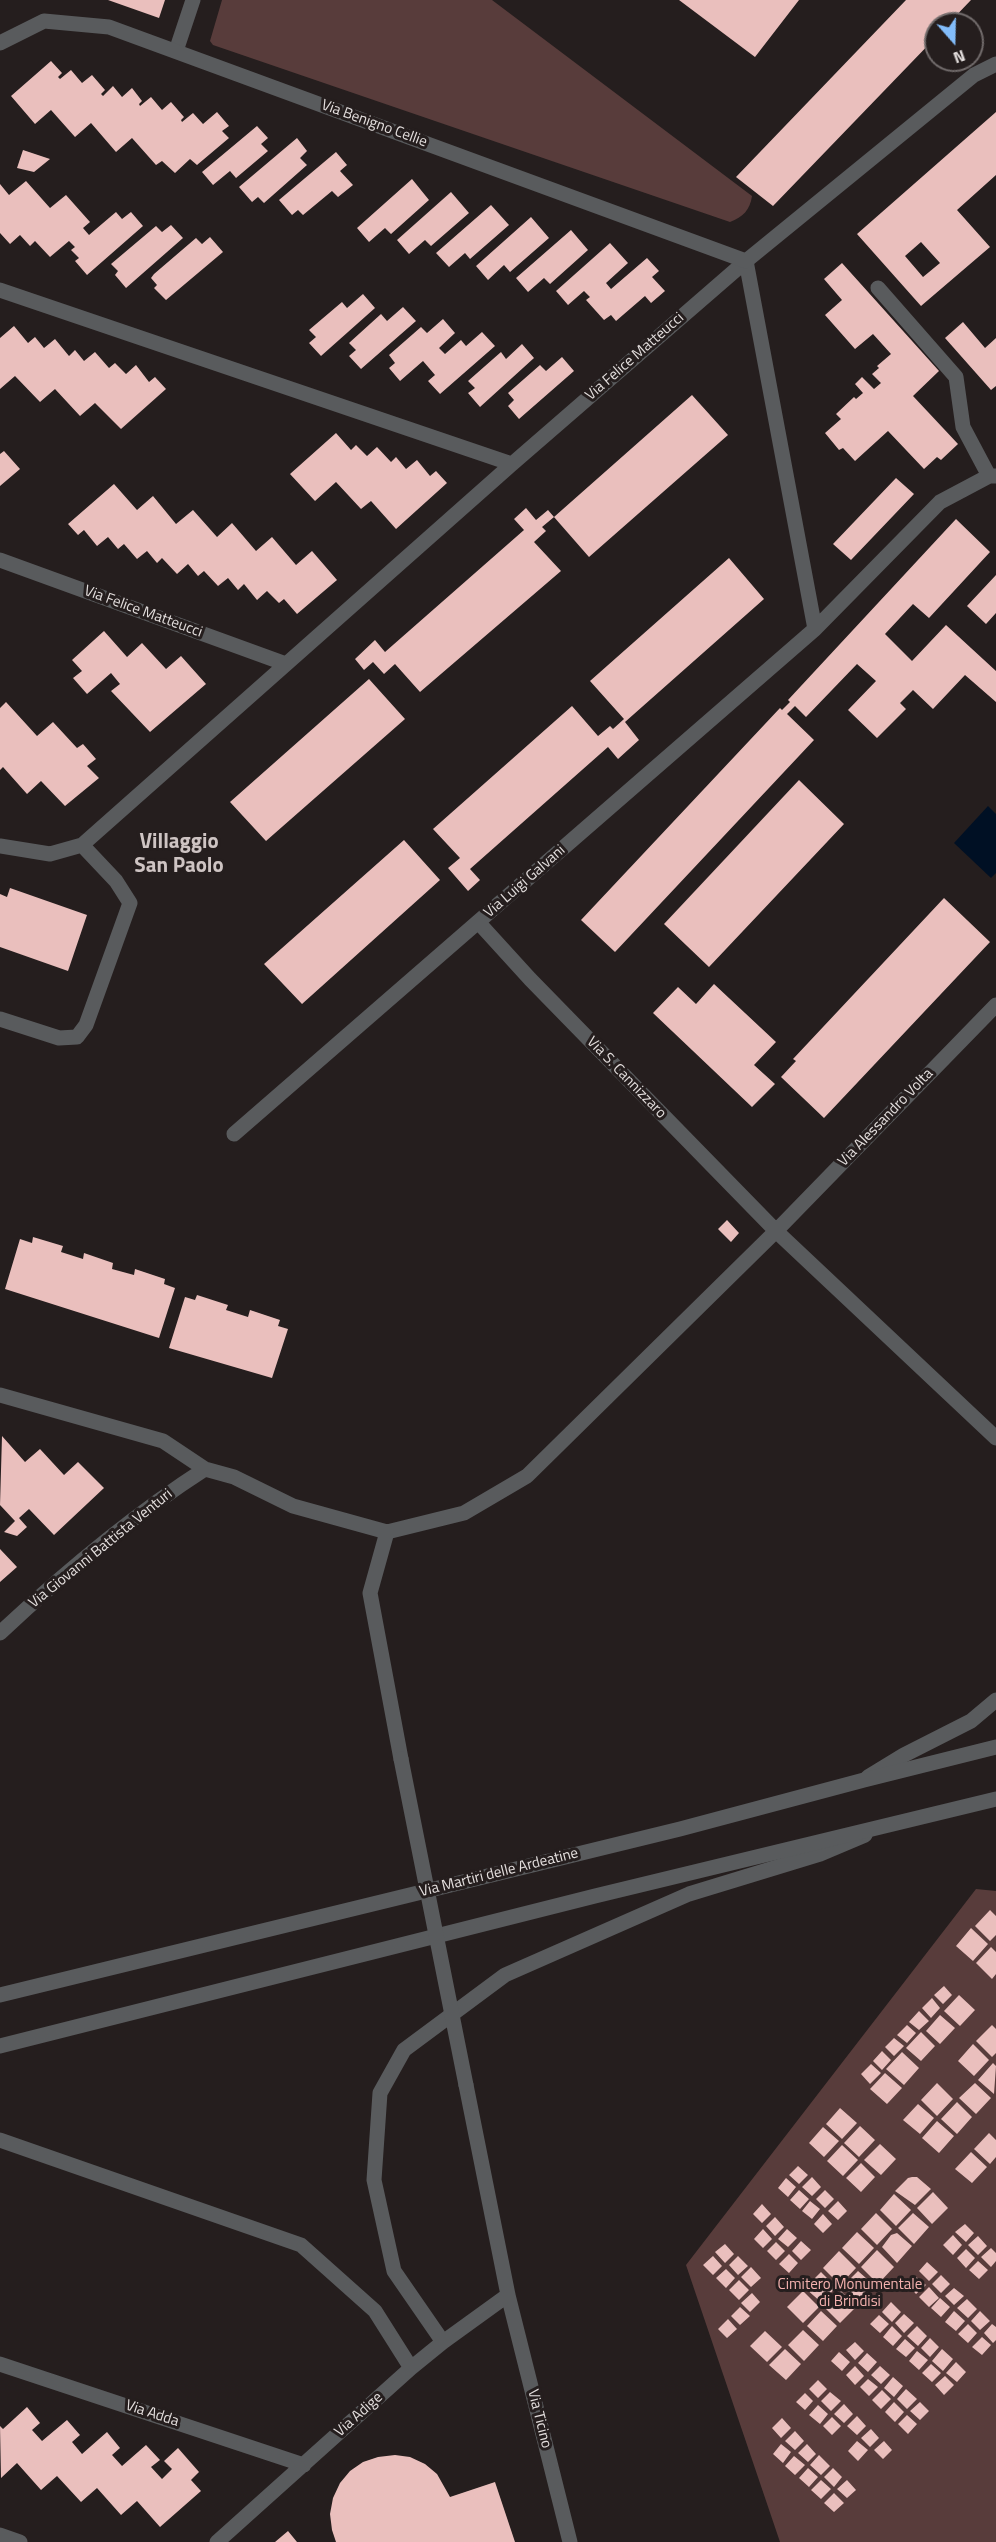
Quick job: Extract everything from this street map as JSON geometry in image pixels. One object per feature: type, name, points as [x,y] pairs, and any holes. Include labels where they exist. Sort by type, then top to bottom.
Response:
[{"type":"street","points":[[176,51],[193,0]]},
{"type":"street","name":"Via Benigno Cellie","points":[[0,43],[44,21],[109,27],[746,261]]},
{"type":"street","name":"Via Felice Matteucci","points":[[0,846],[50,854],[82,845],[512,464],[746,261],[974,75],[996,63]]},
{"type":"street","points":[[746,261],[815,629]]},
{"type":"street","points":[[878,288],[956,377],[963,427],[993,476]]},
{"type":"street","points":[[0,290],[512,464]]},
{"type":"street","name":"Via Luigi Galvani","points":[[234,1134],[815,629],[940,502],[993,476]]},
{"type":"street","name":"Via Felice Matteucci","points":[[0,560],[286,664]]},
{"type":"street","points":[[0,1019],[59,1038],[77,1037],[86,1025],[130,903],[116,881],[82,845]]},
{"type":"street","name":"Via S. Cannizzaro","points":[[479,923],[538,988],[776,1231],[996,1438]]},
{"type":"street","name":"Via Alessandro Volta","points":[[387,1532],[464,1513],[526,1476],[776,1231],[996,1005]]},
{"type":"street","points":[[0,1395],[163,1441],[205,1469],[234,1477],[293,1506],[387,1532]]},
{"type":"street","name":"Via Giovanni Battista Venturi","points":[[0,1634],[30,1605],[163,1496],[205,1469]]},
{"type":"street","name":"Via Ticino","points":[[387,1532],[370,1593],[508,2295],[570,2542]]},
{"type":"street","points":[[971,1721],[996,1700]]},
{"type":"street","points":[[864,1780],[904,1755],[971,1721],[996,1714]]},
{"type":"street","name":"Via Martiri delle Ardeatine","points":[[0,1995],[680,1829],[996,1747]]},
{"type":"street","points":[[0,2046],[996,1799]]},
{"type":"street","points":[[442,2342],[394,2271],[374,2180],[380,2093],[404,2050],[505,1975],[689,1894],[820,1854],[889,1825]]},
{"type":"street","points":[[0,2140],[301,2246],[375,2311],[411,2368]]},
{"type":"street","name":"Via Adige","points":[[217,2542],[411,2368],[442,2342],[508,2295]]},
{"type":"street","name":"Via Adda","points":[[0,2364],[304,2465]]},
{"type":"street","points":[[0,2535],[20,2542]]},
{"type":"green space","points":[[222,0],[492,0],[752,196],[750,205],[739,218],[730,222],[213,45],[210,41]]},
{"type":"green space","name":"Cimitero Monumentale di Brindisi","points":[[976,1889],[996,1891],[996,2542],[780,2542],[686,2265]]},
{"type":"water","points":[[988,806],[996,814],[996,873],[991,878],[954,843]]},
{"type":"building","points":[[108,0],[165,0],[159,18]]},
{"type":"building","points":[[679,0],[799,0],[755,57]]},
{"type":"building","points":[[906,0],[971,0],[960,12],[924,12],[924,49],[773,206],[736,177]]},
{"type":"building","points":[[51,61],[62,73],[58,77],[60,79],[71,70],[82,83],[92,75],[105,90],[101,94],[103,96],[113,86],[122,97],[132,88],[142,101],[140,106],[151,97],[162,110],[171,102],[184,117],[182,122],[193,113],[203,124],[217,112],[229,126],[222,131],[229,138],[197,165],[190,159],[175,173],[162,161],[156,165],[132,138],[116,152],[91,123],[75,137],[51,110],[35,124],[11,96]]},
{"type":"building","points":[[996,112],[996,175],[957,210],[990,247],[921,306],[857,234]],"holes":[[[921,242],[940,263],[923,277],[905,256]]]},
{"type":"building","points":[[257,126],[268,138],[261,144],[268,151],[236,178],[230,171],[213,185],[202,172]]},
{"type":"building","points":[[297,138],[307,151],[300,158],[307,165],[264,203],[258,197],[252,202],[239,187]]},
{"type":"building","points":[[23,150],[50,159],[34,172],[17,168]]},
{"type":"building","points":[[336,152],[347,165],[340,171],[353,185],[338,197],[332,191],[303,215],[298,210],[292,215],[279,200]]},
{"type":"building","points":[[412,179],[429,200],[391,234],[385,228],[369,242],[357,228]]},
{"type":"building","points":[[26,181],[50,208],[66,195],[90,222],[83,228],[89,235],[116,212],[122,219],[131,212],[143,226],[87,275],[75,261],[79,258],[71,250],[75,247],[69,241],[50,257],[35,241],[30,246],[20,235],[10,244],[0,233],[0,184],[9,195]]},
{"type":"building","points":[[451,192],[469,213],[431,246],[425,240],[409,254],[397,240]]},
{"type":"building","points":[[491,205],[509,225],[470,259],[465,253],[449,267],[436,253]]},
{"type":"building","points":[[531,217],[549,238],[510,272],[504,265],[488,280],[476,266]]},
{"type":"building","points":[[171,225],[183,238],[126,288],[115,275],[118,271],[111,264],[156,226],[162,232]]},
{"type":"building","points":[[571,230],[588,250],[550,284],[544,278],[528,292],[516,278]]},
{"type":"building","points":[[210,237],[223,252],[166,300],[154,288],[157,285],[151,278],[196,238],[202,244]]},
{"type":"building","points":[[610,243],[628,263],[606,283],[611,289],[647,258],[659,271],[652,277],[665,291],[651,303],[645,296],[616,321],[611,315],[604,320],[586,300],[590,297],[584,291],[568,305],[556,291]]},
{"type":"building","points":[[842,263],[939,371],[913,396],[958,444],[941,460],[937,457],[924,469],[888,431],[855,461],[843,448],[839,450],[825,433],[841,419],[836,414],[854,397],[856,399],[863,393],[855,384],[862,377],[874,389],[881,383],[872,374],[879,368],[877,366],[891,354],[873,334],[855,349],[825,315],[842,300],[824,279]]},
{"type":"building","points":[[363,294],[375,308],[321,356],[309,343],[316,337],[309,330],[342,302],[347,308]]},
{"type":"building","points":[[403,307],[416,321],[361,369],[349,356],[356,350],[349,343],[381,314],[387,321]]},
{"type":"building","points":[[443,319],[455,333],[439,348],[445,354],[461,340],[466,346],[482,332],[495,346],[440,394],[428,381],[435,375],[423,361],[400,381],[389,368],[395,363],[389,355],[421,327],[427,333]]},
{"type":"building","points":[[963,322],[985,348],[996,338],[996,386],[991,390],[945,338]]},
{"type":"building","points":[[14,326],[28,343],[35,337],[44,348],[55,339],[69,356],[75,350],[84,361],[95,352],[109,368],[115,363],[126,374],[136,365],[149,382],[155,377],[166,389],[121,429],[95,403],[80,416],[55,389],[40,402],[15,376],[0,389],[0,338]]},
{"type":"building","points":[[522,344],[534,358],[480,407],[468,393],[475,388],[468,381],[501,352],[506,359]]},
{"type":"building","points":[[562,357],[574,371],[519,419],[508,406],[514,400],[508,393],[540,365],[546,371]]},
{"type":"building","points":[[692,395],[728,435],[589,557],[554,517]]},
{"type":"building","points":[[336,433],[351,450],[356,445],[367,456],[377,447],[391,462],[396,457],[406,469],[417,460],[430,476],[436,471],[447,483],[396,529],[371,501],[361,509],[336,482],[315,501],[290,474]]},
{"type":"building","points":[[4,451],[20,469],[0,486],[0,454]]},
{"type":"building","points":[[896,478],[914,494],[851,560],[833,544]]},
{"type":"building","points":[[114,484],[137,510],[153,496],[176,524],[193,510],[217,537],[232,523],[256,551],[272,537],[296,565],[312,551],[337,580],[297,614],[284,599],[279,603],[267,591],[257,600],[244,584],[238,590],[228,578],[218,586],[204,571],[198,576],[188,564],[177,574],[162,558],[157,563],[147,551],[137,559],[124,544],[118,549],[108,537],[97,546],[84,530],[78,535],[68,524]]},
{"type":"building","points":[[526,508],[536,520],[548,510],[554,517],[542,527],[546,531],[534,542],[561,571],[420,692],[395,664],[384,674],[373,662],[364,670],[355,659],[375,640],[385,652],[524,530],[514,519]]},
{"type":"building","points":[[956,519],[990,552],[929,618],[913,604],[885,634],[912,661],[946,625],[996,671],[996,702],[965,675],[933,709],[913,690],[900,703],[906,709],[877,738],[848,710],[876,681],[857,664],[806,717],[795,706],[787,714],[814,740],[615,952],[581,920],[780,708],[782,710],[790,702],[788,700]]},
{"type":"building","points":[[729,558],[764,599],[625,722],[639,740],[618,759],[608,747],[470,869],[480,880],[468,891],[448,868],[460,858],[433,829],[572,706],[598,736],[610,726],[613,729],[624,719],[590,681]]},
{"type":"building","points":[[996,575],[996,613],[986,624],[967,606]]},
{"type":"building","points":[[104,631],[127,657],[142,643],[166,669],[181,656],[206,684],[150,732],[111,691],[120,684],[111,673],[87,694],[73,678],[82,671],[72,660]]},
{"type":"building","points":[[369,679],[405,719],[266,841],[230,802]]},
{"type":"building","points":[[6,702],[37,736],[53,722],[77,748],[83,744],[96,759],[87,766],[99,778],[65,806],[41,781],[27,794],[3,767],[0,770],[0,708]]},
{"type":"building","points":[[799,780],[844,824],[709,967],[664,924]]},
{"type":"building","points":[[404,840],[440,880],[302,1004],[264,964]]},
{"type":"building","points":[[10,888],[87,915],[68,971],[0,947],[0,894],[7,897]]},
{"type":"building","points":[[944,898],[990,942],[824,1118],[781,1077],[796,1061],[793,1059]]},
{"type":"building","points":[[714,984],[776,1042],[754,1065],[775,1084],[752,1107],[653,1013],[678,987],[696,1004]]},
{"type":"building","points":[[727,1220],[739,1233],[731,1242],[718,1229]]},
{"type":"building","points":[[33,1237],[63,1246],[61,1252],[83,1259],[84,1253],[113,1263],[112,1269],[134,1275],[135,1269],[165,1279],[164,1284],[175,1288],[159,1338],[5,1289],[20,1239],[32,1243]]},
{"type":"building","points":[[197,1295],[228,1305],[226,1310],[248,1317],[250,1310],[280,1320],[278,1326],[288,1329],[272,1378],[169,1348],[185,1297],[195,1300]]},
{"type":"building","points":[[2,1436],[25,1462],[40,1449],[64,1475],[78,1462],[104,1488],[54,1535],[29,1509],[19,1518],[27,1527],[17,1536],[4,1532],[15,1521],[0,1505]]},
{"type":"building","points":[[0,1549],[17,1567],[0,1582]]},
{"type":"building","points":[[990,1910],[996,1916],[996,1935],[990,1941],[975,1926]]},
{"type":"building","points":[[971,1928],[988,1944],[973,1961],[956,1946]]},
{"type":"building","points":[[991,1947],[996,1952],[996,1974],[992,1979],[976,1963]]},
{"type":"building","points":[[944,1986],[952,1995],[943,2004],[934,1995]]},
{"type":"building","points":[[959,1995],[975,2010],[960,2026],[944,2011]]},
{"type":"building","points":[[932,1998],[940,2008],[931,2018],[922,2008]]},
{"type":"building","points":[[919,2011],[929,2021],[919,2030],[909,2022]]},
{"type":"building","points":[[940,2015],[955,2028],[940,2044],[926,2031]]},
{"type":"building","points":[[907,2025],[916,2033],[907,2043],[897,2035]]},
{"type":"building","points":[[992,2025],[996,2029],[996,2053],[992,2057],[976,2041]]},
{"type":"building","points":[[921,2032],[935,2046],[921,2061],[906,2048]]},
{"type":"building","points":[[894,2038],[904,2046],[894,2056],[885,2047]]},
{"type":"building","points":[[973,2044],[989,2060],[974,2076],[958,2061]]},
{"type":"building","points":[[882,2051],[891,2060],[882,2070],[873,2061]]},
{"type":"building","points":[[902,2052],[919,2068],[904,2085],[886,2069]]},
{"type":"building","points":[[993,2063],[996,2066],[994,2094],[978,2080]]},
{"type":"building","points":[[871,2064],[881,2073],[870,2084],[861,2074]]},
{"type":"building","points":[[885,2073],[902,2088],[887,2104],[870,2089]]},
{"type":"building","points":[[937,2083],[953,2099],[937,2116],[921,2100]]},
{"type":"building","points":[[975,2083],[991,2098],[976,2114],[959,2098]]},
{"type":"building","points":[[957,2102],[972,2117],[957,2134],[941,2119]]},
{"type":"building","points":[[918,2104],[934,2118],[920,2134],[903,2120]]},
{"type":"building","points":[[840,2108],[857,2123],[842,2139],[826,2124]]},
{"type":"building","points":[[937,2121],[954,2136],[939,2153],[922,2138]]},
{"type":"building","points":[[860,2126],[875,2140],[859,2157],[844,2143]]},
{"type":"building","points":[[823,2127],[839,2141],[824,2157],[809,2143]]},
{"type":"building","points":[[989,2133],[996,2140],[996,2157],[990,2164],[974,2149]]},
{"type":"building","points":[[880,2144],[896,2159],[881,2175],[864,2160]]},
{"type":"building","points":[[842,2145],[858,2160],[843,2176],[827,2161]]},
{"type":"building","points":[[971,2152],[987,2167],[972,2183],[955,2169]]},
{"type":"building","points":[[861,2163],[875,2177],[861,2192],[846,2178]]},
{"type":"building","points":[[798,2166],[808,2175],[799,2184],[789,2175]]},
{"type":"building","points":[[812,2177],[821,2187],[812,2196],[802,2187]]},
{"type":"building","points":[[912,2177],[917,2177],[931,2189],[915,2205],[895,2191]]},
{"type":"building","points":[[786,2178],[796,2187],[788,2197],[778,2188]]},
{"type":"building","points":[[799,2190],[809,2199],[800,2209],[790,2200]]},
{"type":"building","points":[[825,2190],[834,2199],[825,2208],[816,2199]]},
{"type":"building","points":[[933,2192],[948,2208],[932,2224],[917,2208]]},
{"type":"building","points":[[894,2194],[911,2210],[896,2226],[880,2210]]},
{"type":"building","points":[[810,2201],[820,2209],[812,2219],[802,2211]]},
{"type":"building","points":[[838,2201],[847,2211],[838,2220],[828,2211]]},
{"type":"building","points":[[762,2204],[771,2214],[762,2223],[753,2214]]},
{"type":"building","points":[[876,2213],[892,2229],[877,2245],[861,2229]]},
{"type":"building","points":[[913,2213],[929,2227],[914,2244],[898,2228]]},
{"type":"building","points":[[823,2214],[832,2224],[823,2233],[814,2224]]},
{"type":"building","points":[[775,2217],[784,2227],[775,2236],[766,2226]]},
{"type":"building","points":[[965,2224],[974,2233],[966,2242],[955,2232]]},
{"type":"building","points":[[763,2229],[772,2239],[763,2248],[754,2239]]},
{"type":"building","points":[[787,2229],[797,2238],[788,2247],[778,2239]]},
{"type":"building","points":[[857,2232],[874,2248],[859,2264],[842,2248]]},
{"type":"building","points":[[897,2233],[912,2246],[897,2263],[882,2247],[891,2235]]},
{"type":"building","points":[[953,2235],[962,2245],[953,2255],[943,2245]]},
{"type":"building","points":[[978,2236],[987,2246],[978,2255],[968,2245]]},
{"type":"building","points":[[801,2241],[811,2250],[801,2260],[792,2251]]},
{"type":"building","points":[[776,2242],[785,2251],[776,2260],[767,2251]]},
{"type":"building","points":[[725,2244],[734,2254],[725,2263],[715,2252]]},
{"type":"building","points":[[991,2248],[996,2253],[996,2261],[991,2267],[981,2257]]},
{"type":"building","points":[[966,2249],[975,2258],[966,2268],[957,2258]]},
{"type":"building","points":[[877,2250],[894,2267],[878,2284],[861,2267]]},
{"type":"building","points":[[839,2251],[856,2268],[840,2285],[823,2268]]},
{"type":"building","points":[[789,2254],[798,2263],[789,2273],[779,2264]]},
{"type":"building","points":[[713,2256],[722,2266],[713,2275],[703,2265]]},
{"type":"building","points":[[738,2256],[748,2266],[738,2275],[729,2265]]},
{"type":"building","points":[[978,2261],[988,2270],[979,2279],[969,2270]]},
{"type":"building","points":[[927,2262],[938,2272],[929,2281],[919,2271]]},
{"type":"building","points":[[751,2267],[761,2278],[751,2287],[741,2277]]},
{"type":"building","points":[[726,2269],[735,2278],[726,2288],[716,2278]]},
{"type":"building","points":[[858,2271],[875,2286],[859,2302],[843,2286]]},
{"type":"building","points":[[821,2272],[836,2287],[822,2303],[805,2288]]},
{"type":"building","points":[[941,2275],[950,2284],[941,2293],[932,2284]]},
{"type":"building","points":[[915,2276],[926,2285],[916,2294],[907,2284]]},
{"type":"building","points":[[739,2280],[749,2290],[739,2300],[729,2290]]},
{"type":"building","points":[[929,2287],[939,2298],[929,2307],[919,2297]]},
{"type":"building","points":[[954,2288],[964,2296],[954,2305],[945,2296]]},
{"type":"building","points":[[803,2291],[819,2307],[803,2323],[787,2307]]},
{"type":"building","points":[[841,2291],[856,2307],[840,2323],[824,2307]]},
{"type":"building","points":[[752,2293],[760,2302],[750,2312],[741,2303]]},
{"type":"building","points":[[940,2298],[950,2307],[941,2317],[931,2308]]},
{"type":"building","points":[[967,2299],[977,2309],[968,2318],[957,2308]]},
{"type":"building","points":[[891,2302],[901,2312],[892,2322],[882,2312]]},
{"type":"building","points":[[740,2307],[750,2316],[740,2325],[731,2316]]},
{"type":"building","points":[[821,2311],[837,2326],[823,2341],[807,2326]]},
{"type":"building","points":[[954,2311],[965,2321],[956,2331],[945,2322]]},
{"type":"building","points":[[980,2311],[990,2321],[980,2330],[971,2321]]},
{"type":"building","points":[[904,2314],[914,2323],[904,2333],[895,2323]]},
{"type":"building","points":[[879,2315],[889,2324],[880,2333],[870,2324]]},
{"type":"building","points":[[728,2319],[737,2329],[727,2338],[718,2329]]},
{"type":"building","points":[[968,2324],[977,2333],[968,2343],[958,2334]]},
{"type":"building","points":[[992,2324],[996,2327],[996,2340],[993,2343],[984,2333]]},
{"type":"building","points":[[892,2326],[902,2336],[893,2346],[883,2337]]},
{"type":"building","points":[[917,2326],[927,2336],[918,2346],[907,2336]]},
{"type":"building","points":[[803,2330],[819,2345],[804,2361],[788,2345]]},
{"type":"building","points":[[765,2331],[782,2347],[767,2362],[750,2346]]},
{"type":"building","points":[[982,2337],[991,2345],[982,2355],[972,2347]]},
{"type":"building","points":[[930,2338],[939,2347],[930,2357],[921,2348]]},
{"type":"building","points":[[905,2339],[915,2348],[906,2357],[896,2349]]},
{"type":"building","points":[[855,2342],[864,2351],[855,2360],[846,2350]]},
{"type":"building","points":[[785,2349],[801,2364],[786,2380],[769,2365]]},
{"type":"building","points":[[942,2349],[953,2359],[943,2371],[932,2361]]},
{"type":"building","points":[[917,2351],[928,2360],[919,2370],[909,2361]]},
{"type":"building","points":[[839,2352],[850,2362],[842,2371],[831,2361]]},
{"type":"building","points":[[867,2353],[877,2362],[868,2372],[858,2363]]},
{"type":"building","points":[[956,2362],[966,2372],[957,2382],[946,2373]]},
{"type":"building","points":[[931,2364],[941,2373],[932,2382],[922,2373]]},
{"type":"building","points":[[855,2366],[864,2376],[855,2385],[846,2375]]},
{"type":"building","points":[[880,2366],[890,2375],[881,2384],[871,2375]]},
{"type":"building","points":[[945,2376],[954,2385],[944,2395],[935,2385]]},
{"type":"building","points":[[893,2377],[903,2386],[894,2397],[884,2388]]},
{"type":"building","points":[[868,2379],[878,2387],[869,2396],[860,2387]]},
{"type":"building","points":[[818,2380],[827,2389],[818,2398],[809,2389]]},
{"type":"building","points":[[906,2389],[917,2399],[907,2409],[897,2399]]},
{"type":"building","points":[[882,2390],[891,2399],[881,2409],[872,2400]]},
{"type":"building","points":[[830,2392],[841,2401],[831,2411],[821,2401]]},
{"type":"building","points":[[805,2393],[813,2401],[805,2410],[796,2402]]},
{"type":"building","points":[[894,2402],[904,2412],[895,2422],[885,2412]]},
{"type":"building","points":[[920,2402],[929,2411],[920,2420],[910,2411]]},
{"type":"building","points":[[844,2404],[853,2414],[844,2423],[834,2414]]},
{"type":"building","points":[[818,2405],[828,2414],[820,2424],[809,2415]]},
{"type":"building","points":[[27,2407],[40,2423],[32,2430],[42,2441],[67,2420],[80,2435],[72,2442],[82,2454],[107,2432],[120,2448],[112,2455],[122,2466],[146,2445],[160,2460],[151,2467],[162,2479],[172,2469],[164,2461],[178,2448],[199,2472],[191,2480],[201,2491],[160,2527],[137,2501],[121,2515],[97,2488],[81,2502],[57,2476],[41,2490],[17,2463],[1,2478],[0,2426],[3,2429]]},
{"type":"building","points":[[907,2415],[917,2424],[908,2434],[898,2424]]},
{"type":"building","points":[[857,2416],[866,2426],[857,2435],[847,2426]]},
{"type":"building","points":[[832,2417],[841,2426],[832,2435],[823,2426]]},
{"type":"building","points":[[782,2418],[791,2428],[781,2438],[772,2428]]},
{"type":"building","points":[[871,2429],[879,2438],[870,2447],[861,2438]]},
{"type":"building","points":[[795,2431],[804,2441],[795,2450],[785,2441]]},
{"type":"building","points":[[857,2441],[868,2450],[858,2461],[848,2451]]},
{"type":"building","points":[[884,2441],[892,2450],[883,2459],[874,2450]]},
{"type":"building","points":[[781,2444],[791,2452],[783,2463],[773,2454]]},
{"type":"building","points":[[807,2444],[816,2454],[808,2462],[798,2453]]},
{"type":"building","points":[[395,2455],[410,2457],[425,2464],[437,2474],[450,2497],[495,2482],[515,2542],[336,2542],[330,2514],[333,2498],[340,2483],[350,2471],[363,2462]]},
{"type":"building","points":[[819,2455],[830,2466],[821,2475],[810,2465]]},
{"type":"building","points":[[794,2456],[805,2465],[795,2475],[785,2466]]},
{"type":"building","points":[[808,2468],[818,2477],[809,2487],[799,2478]]},
{"type":"building","points":[[833,2468],[842,2477],[834,2487],[824,2477]]},
{"type":"building","points":[[821,2480],[831,2489],[821,2499],[811,2490]]},
{"type":"building","points":[[847,2480],[856,2490],[847,2498],[837,2489]]},
{"type":"building","points":[[834,2493],[844,2503],[834,2512],[824,2503]]},
{"type":"building","points":[[288,2531],[297,2542],[275,2542]]},
{"type":"district","name":"Villaggio San Paolo","points":[[179,855]]}]
